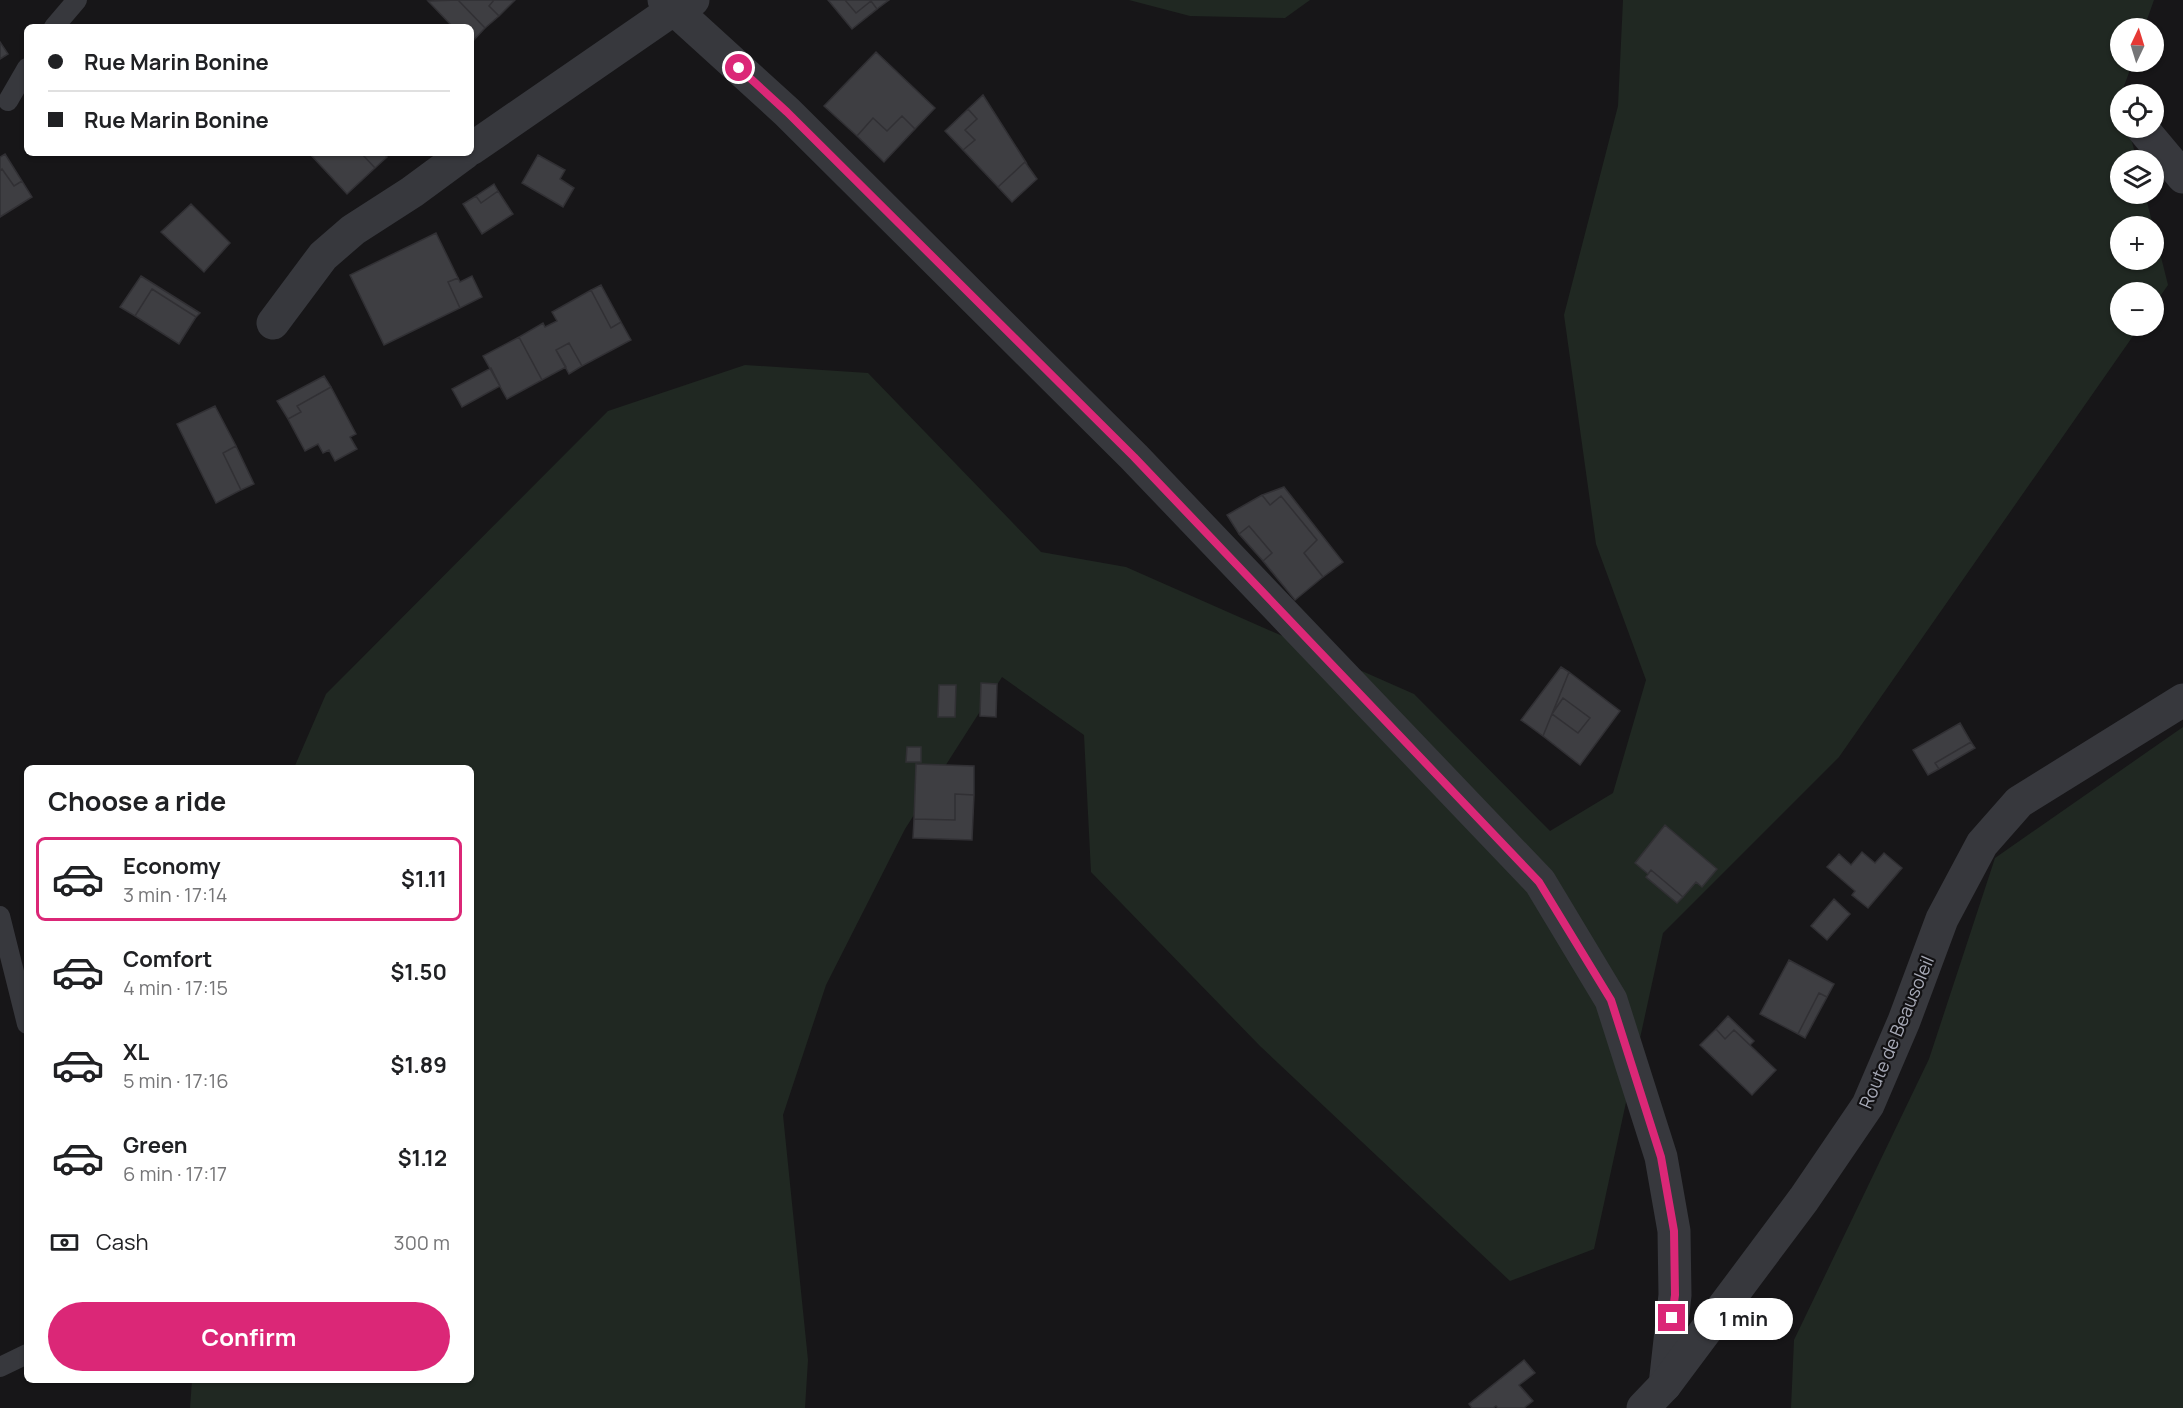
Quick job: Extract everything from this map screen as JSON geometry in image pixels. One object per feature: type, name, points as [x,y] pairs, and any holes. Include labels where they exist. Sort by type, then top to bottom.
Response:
[{"type":"street","points":[[474,147],[677,3],[1134,457],[1539,882],[1611,1000],[1661,1157],[1674,1231],[1675,1295],[1654,1396]]},
{"type":"street","points":[[2150,138],[2183,177]]},
{"type":"street","points":[[273,323],[323,256],[353,230],[412,192],[461,156]]},
{"type":"street","name":"Route de Beausoleil","points":[[1654,1396],[1804,1199],[1868,1105],[1904,1022],[1942,919],[1982,844],[2019,802],[2183,700]]},
{"type":"lane","points":[[57,24],[77,0]]},
{"type":"lane","points":[[8,101],[24,73]]},
{"type":"lane","points":[[0,916],[24,1012]]},
{"type":"lane","points":[[0,1367],[24,1355]]},
{"type":"shaded area","points":[[1129,0],[1310,0],[1285,18],[1190,16]]},
{"type":"shaded area","points":[[1623,0],[2154,0],[2148,18],[2110,18],[2110,72],[2129,72],[2125,84],[2110,84],[2110,138],[2131,138],[2134,150],[2110,150],[2110,204],[2148,204],[2150,216],[2110,216],[2110,270],[2164,269],[2168,285],[2164,291],[2164,282],[2110,282],[2110,336],[2133,336],[1839,757],[1663,933],[1594,1249],[1510,1281],[1260,1046],[1091,872],[1084,735],[1002,677],[905,829],[826,985],[783,1115],[808,1360],[805,1408],[190,1408],[192,1383],[474,1383],[474,765],[295,765],[326,694],[608,411],[745,365],[868,373],[1041,552],[1126,567],[1414,694],[1550,831],[1613,793],[1646,680],[1596,544],[1564,315],[1618,106]]},
{"type":"shaded area","points":[[2183,727],[2183,1408],[1791,1408],[1794,1340],[1929,1059],[1995,858]]},
{"type":"building","points":[[458,0],[485,28],[474,40],[474,24],[450,24],[428,1]]},
{"type":"building","points":[[458,0],[494,0],[489,6],[499,16],[485,28]]},
{"type":"building","points":[[494,0],[515,0],[499,16],[489,6]]},
{"type":"building","points":[[828,0],[845,0],[856,13],[871,1],[877,9],[852,29]]},
{"type":"building","points":[[845,0],[889,0],[877,9],[871,1],[856,13]]},
{"type":"building","points":[[0,42],[8,54],[0,59]]},
{"type":"building","points":[[876,52],[935,108],[915,129],[902,116],[887,131],[873,118],[857,136],[824,106]]},
{"type":"building","points":[[983,95],[1027,164],[1025,162],[998,187],[963,150],[975,140],[965,130],[977,119],[968,109]]},
{"type":"building","points":[[968,109],[977,119],[965,130],[975,140],[963,150],[945,131]]},
{"type":"building","points":[[902,116],[915,129],[884,162],[857,136],[873,118],[887,131]]},
{"type":"building","points":[[5,154],[22,181],[14,186],[2,169],[0,171],[0,157]]},
{"type":"building","points":[[538,155],[565,170],[560,179],[574,188],[563,207],[522,183]]},
{"type":"building","points":[[312,156],[364,156],[375,168],[347,194]]},
{"type":"building","points":[[364,156],[387,157],[375,168]]},
{"type":"building","points":[[1025,162],[1037,179],[1012,202],[998,187]]},
{"type":"building","points":[[2,169],[14,186],[22,181],[32,197],[0,217],[0,171]]},
{"type":"building","points":[[494,184],[498,191],[481,203],[476,196]]},
{"type":"building","points":[[498,191],[513,214],[482,234],[463,204],[476,196],[481,203]]},
{"type":"building","points":[[191,204],[230,243],[204,272],[161,232]]},
{"type":"building","points":[[436,233],[458,278],[448,282],[460,308],[384,345],[350,275]]},
{"type":"building","points":[[141,276],[200,313],[196,317],[152,289],[135,316],[120,307]]},
{"type":"building","points":[[472,276],[482,297],[460,308],[448,282],[458,278],[460,282]]},
{"type":"building","points":[[601,285],[621,322],[611,328],[591,290]]},
{"type":"building","points":[[152,289],[196,317],[179,344],[135,316]]},
{"type":"building","points":[[591,290],[611,328],[621,322],[631,340],[582,366],[569,343],[556,350],[566,367],[542,380],[519,337],[543,323],[545,327],[557,321],[552,312]]},
{"type":"building","points":[[519,337],[542,380],[507,399],[483,356]]},
{"type":"building","points":[[569,343],[582,366],[569,374],[556,350]]},
{"type":"building","points":[[491,368],[500,386],[462,407],[452,389]]},
{"type":"building","points":[[324,376],[331,387],[297,406],[301,412],[288,419],[277,401]]},
{"type":"building","points":[[331,387],[356,434],[350,437],[357,449],[335,461],[329,450],[323,453],[318,444],[305,451],[288,419],[301,412],[297,406]]},
{"type":"building","points":[[215,406],[236,446],[223,453],[241,490],[216,503],[177,424]]},
{"type":"building","points":[[236,446],[254,484],[241,490],[223,453]]},
{"type":"building","points":[[1284,487],[1343,562],[1323,577],[1304,553],[1317,540],[1281,496],[1270,505],[1262,495]]},
{"type":"building","points":[[1262,495],[1270,505],[1281,496],[1317,540],[1304,553],[1323,577],[1295,600],[1263,561],[1272,553],[1249,526],[1239,534],[1227,515]]},
{"type":"building","points":[[1249,526],[1272,553],[1263,561],[1239,534]]},
{"type":"building","points":[[1561,667],[1569,672],[1543,736],[1521,720]]},
{"type":"building","points":[[1569,672],[1620,711],[1580,765],[1543,736],[1552,714],[1578,733],[1590,718],[1563,698],[1553,712]]},
{"type":"building","points":[[981,683],[997,684],[996,717],[980,716]]},
{"type":"building","points":[[939,685],[956,685],[955,717],[938,717]]},
{"type":"building","points":[[1563,698],[1590,718],[1578,733],[1552,714]]},
{"type":"building","points":[[1960,723],[1971,742],[1935,763],[1939,769],[1928,775],[1913,750]]},
{"type":"building","points":[[1971,742],[1975,748],[1939,769],[1935,763]]},
{"type":"building","points":[[907,747],[921,747],[921,762],[906,762]]},
{"type":"building","points":[[916,764],[974,766],[974,795],[955,794],[955,820],[914,819]]},
{"type":"building","points":[[955,794],[974,795],[972,840],[913,838],[914,819],[955,820]]},
{"type":"building","points":[[1665,825],[1717,869],[1702,887],[1696,882],[1683,897],[1651,870],[1648,874],[1635,863]]},
{"type":"building","points":[[1862,852],[1875,863],[1884,853],[1902,868],[1868,908],[1852,895],[1855,891],[1827,867],[1839,854],[1851,865]]},
{"type":"building","points":[[1651,870],[1683,897],[1677,903],[1646,877]]},
{"type":"building","points":[[1834,899],[1850,914],[1827,940],[1811,926]]},
{"type":"building","points":[[1789,960],[1834,984],[1827,997],[1819,993],[1798,1034],[1760,1014]]},
{"type":"building","points":[[1819,993],[1827,997],[1805,1038],[1798,1034]]},
{"type":"building","points":[[1728,1016],[1754,1041],[1750,1045],[1734,1030],[1725,1039],[1716,1029]]},
{"type":"building","points":[[1716,1029],[1725,1039],[1734,1030],[1776,1070],[1752,1095],[1700,1045]]},
{"type":"building","points":[[1524,1360],[1535,1373],[1519,1385],[1533,1401],[1524,1408],[1498,1408],[1496,1406],[1472,1408],[1469,1404]]},
{"type":"route","points":[[739,68],[787,112],[1134,457],[1539,882],[1611,1000],[1661,1157],[1674,1231],[1675,1295],[1672,1318]]}]
